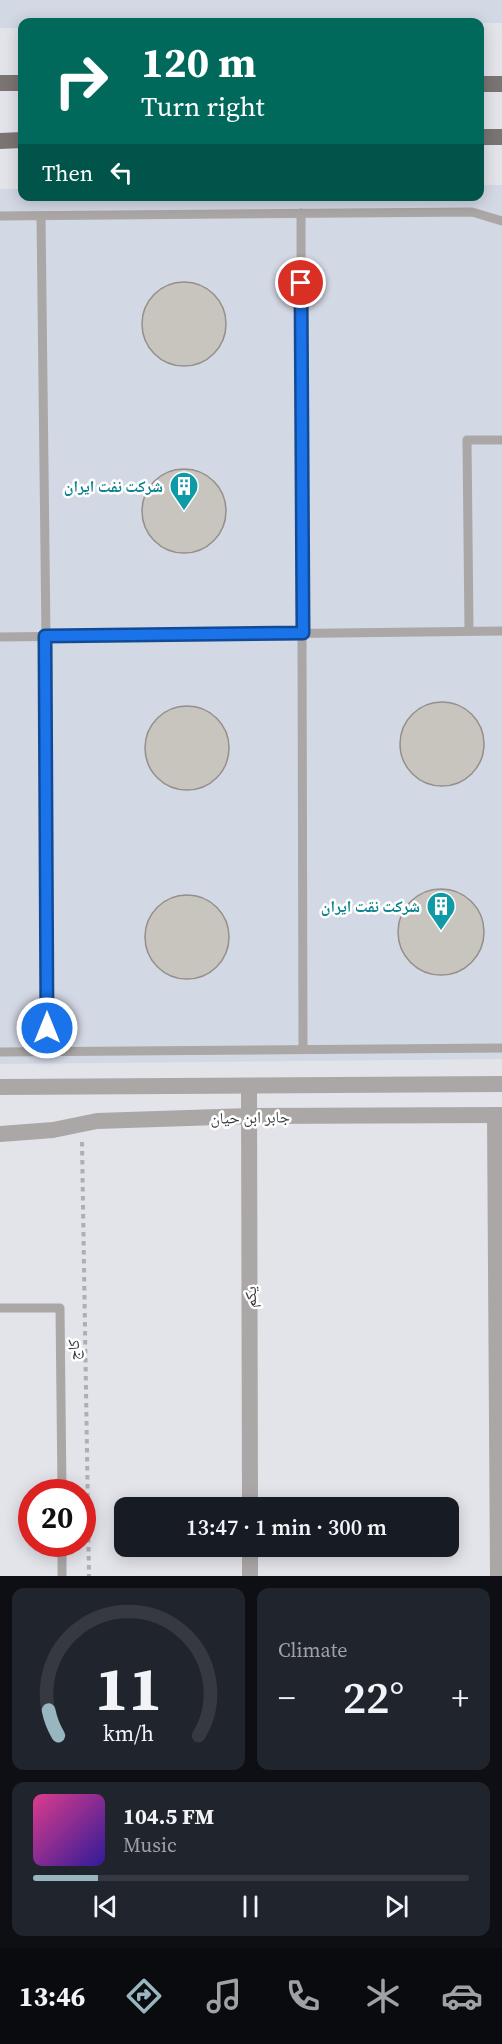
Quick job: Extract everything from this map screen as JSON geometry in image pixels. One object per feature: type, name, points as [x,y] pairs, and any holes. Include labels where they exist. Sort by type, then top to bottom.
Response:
[{"type":"main road","points":[[0,83],[18,83]]},
{"type":"main road","points":[[484,84],[502,84]]},
{"type":"main road","points":[[484,137],[502,137]]},
{"type":"main road","points":[[0,141],[18,140]]},
{"type":"street","name":"جابر ابن حیان","points":[[0,1087],[502,1084]]},
{"type":"street","name":"یکم","points":[[249,1086],[250,1497]]},
{"type":"street","name":"جابر ابن حیان","points":[[0,1134],[53,1130],[97,1121],[249,1116],[498,1115]]},
{"type":"street","points":[[498,1115],[498,1576]]},
{"type":"street","points":[[250,1557],[250,1576]]},
{"type":"lane","points":[[0,216],[472,212],[502,221]]},
{"type":"lane","points":[[301,213],[303,1048]]},
{"type":"lane","points":[[41,216],[47,1051]]},
{"type":"lane","points":[[469,631],[467,441],[502,440]]},
{"type":"lane","points":[[0,637],[502,631]]},
{"type":"lane","points":[[0,1052],[502,1048]]},
{"type":"lane","points":[[0,1308],[60,1308],[62,1479]]},
{"type":"lane","points":[[62,1557],[62,1576]]},
{"type":"path","name":"کاج","points":[[82,1123],[89,1576]]},
{"type":"shaded area","points":[[0,0],[502,0],[502,23],[484,23],[484,18],[18,18],[18,28],[0,28]]},
{"type":"shaded area","points":[[484,185],[502,185],[502,1059],[0,1064],[0,189],[18,189],[18,201],[484,201]]},
{"type":"building","points":[[184,282],[200,285],[214,294],[223,308],[226,324],[223,340],[214,354],[200,363],[184,366],[168,363],[154,354],[145,340],[142,324],[145,308],[154,294],[168,285]]},
{"type":"building","name":"شرکت نفت ایران","points":[[184,469],[200,472],[214,481],[223,495],[226,511],[223,527],[214,541],[200,550],[184,553],[168,550],[154,541],[145,527],[142,511],[145,495],[154,481],[168,472]]},
{"type":"building","points":[[442,702],[458,705],[472,714],[481,728],[484,744],[481,760],[472,774],[458,783],[442,786],[426,783],[412,774],[403,760],[400,744],[403,728],[412,714],[426,705]]},
{"type":"building","points":[[187,706],[203,709],[217,718],[226,732],[229,748],[226,764],[217,778],[203,787],[187,790],[171,787],[157,778],[148,764],[145,748],[148,732],[157,718],[171,709]]},
{"type":"building","name":"شرکت نقت ایران","points":[[441,889],[465,896],[477,908],[484,932],[477,956],[465,968],[441,975],[417,968],[405,956],[398,932],[405,908],[417,896]]},
{"type":"building","points":[[187,895],[203,898],[217,907],[226,921],[229,937],[226,953],[217,967],[203,976],[187,979],[171,976],[157,967],[148,953],[145,937],[148,921],[157,907],[171,898]]},
{"type":"place","name":"شرکت نفت ایران","points":[[184,512]]},
{"type":"place","name":"شرکت نقت ایران","points":[[441,932]]},
{"type":"route","points":[[47,1028],[45,636],[303,633],[301,283]]}]
